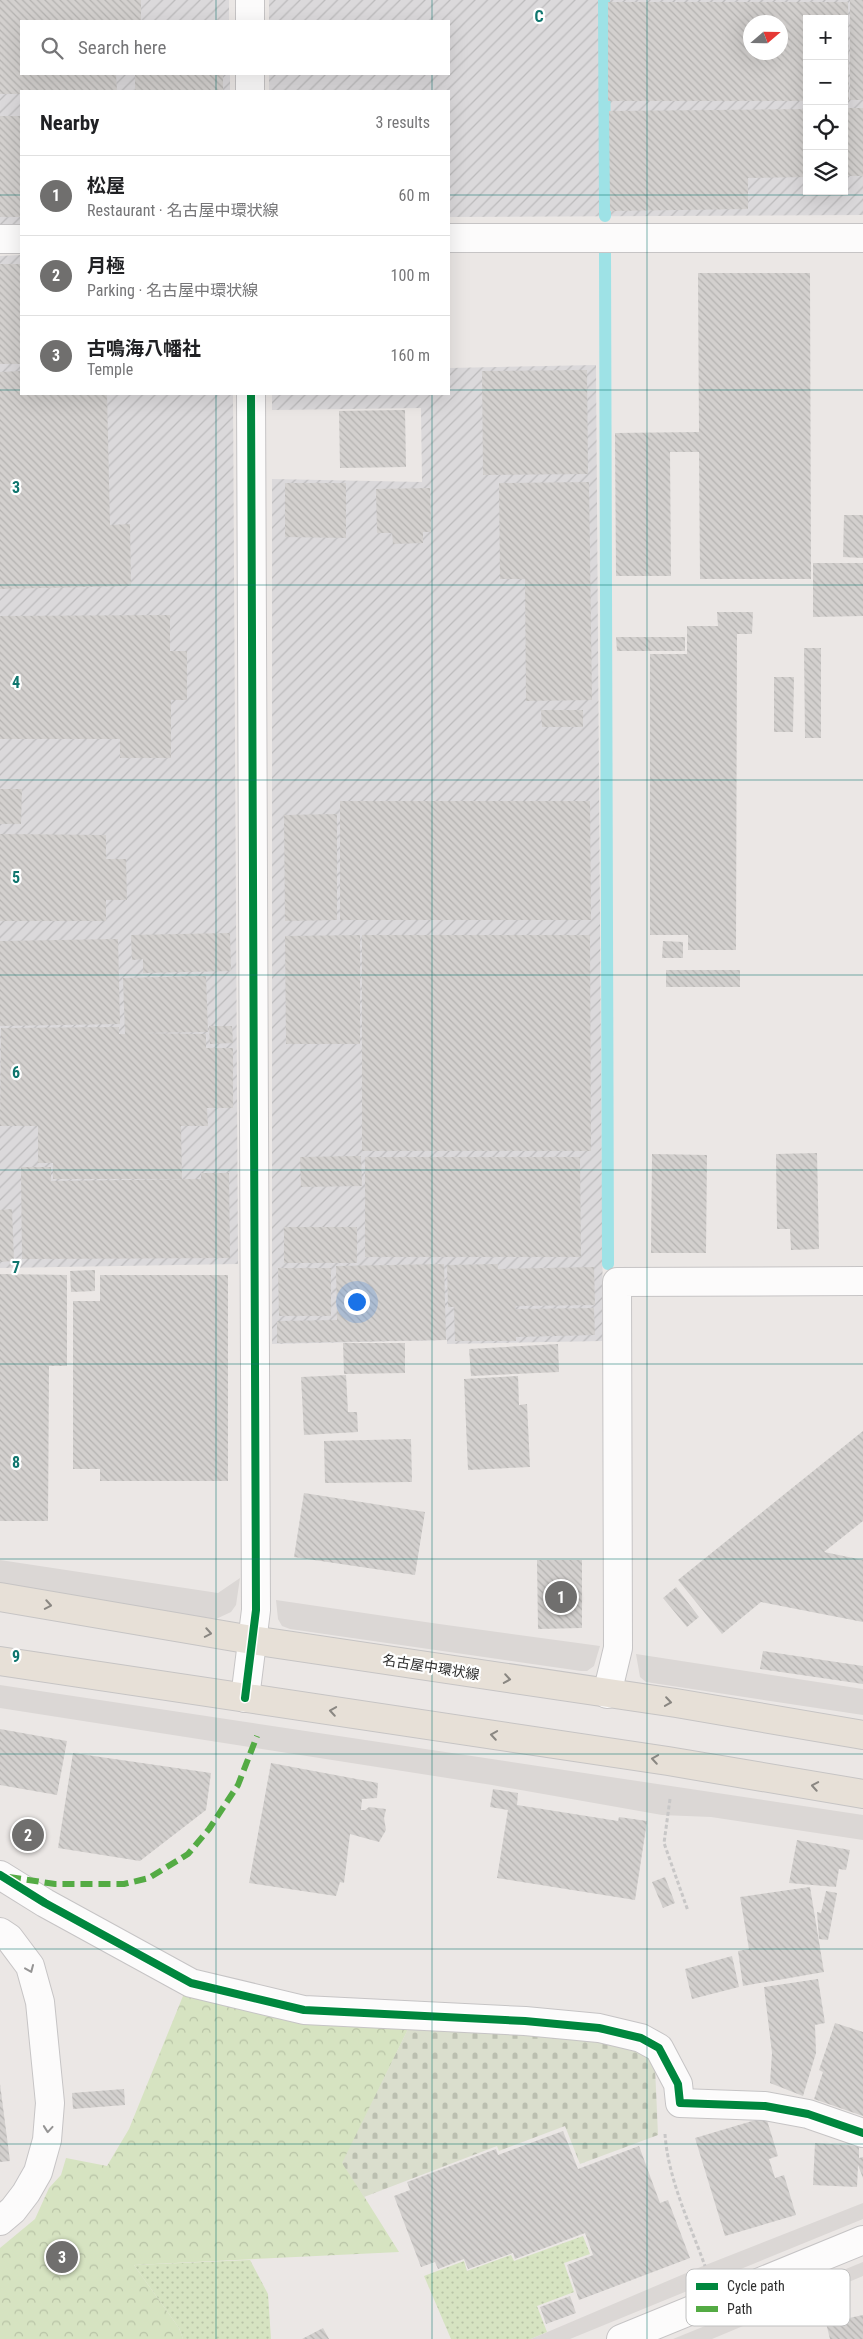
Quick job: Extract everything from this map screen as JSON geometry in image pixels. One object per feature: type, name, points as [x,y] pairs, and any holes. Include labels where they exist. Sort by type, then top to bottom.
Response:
[{"type":"main road","name":"名古屋中環状線","points":[[0,1597],[252,1640],[676,1703],[863,1735]]},
{"type":"main road","points":[[0,1661],[668,1761],[863,1794]]},
{"type":"street","points":[[250,0],[250,20]]},
{"type":"street","points":[[250,75],[250,90]]},
{"type":"street","points":[[450,238],[863,238]]},
{"type":"street","points":[[0,239],[20,239]]},
{"type":"street","points":[[245,1698],[256,1600],[250,395]]},
{"type":"street","points":[[607,1694],[618,1648],[617,1282],[863,1282]]},
{"type":"street","points":[[0,1875],[191,1982],[304,2010],[525,2021],[599,2028],[641,2038],[659,2048],[678,2084],[680,2103],[765,2106],[808,2114],[863,2133]]},
{"type":"street","points":[[0,1932],[9,1938],[30,1966],[40,2002],[50,2102],[47,2140],[38,2172],[26,2193],[13,2210],[0,2221]]},
{"type":"street","points":[[792,2269],[863,2240]]},
{"type":"street","points":[[621,2339],[686,2312]]},
{"type":"path","points":[[670,1799],[664,1843],[688,1911]]},
{"type":"path","points":[[680,2103],[664,2125],[666,2152],[680,2198],[706,2269]]},
{"type":"shaded area","points":[[0,0],[229,0],[229,20],[20,20],[20,75],[230,75],[230,90],[20,90],[20,224],[0,224]]},
{"type":"shaded area","points":[[269,0],[863,0],[863,215],[450,217],[450,90],[269,90],[269,75],[450,75],[450,20],[269,20]]},
{"type":"shaded area","points":[[20,255],[20,395],[233,395],[238,1264],[0,1268],[0,256]]},
{"type":"shaded area","points":[[596,365],[603,1341],[447,1344],[447,1340],[272,1344],[272,479],[422,482],[421,408],[272,410],[272,395],[450,395],[450,368]]},
{"type":"shaded area","points":[[0,1560],[218,1593],[240,1578],[236,1605],[231,1612],[216,1619],[0,1585]]},
{"type":"shaded area","points":[[276,1600],[600,1646],[594,1666],[587,1671],[581,1671],[290,1629],[282,1626],[278,1619]]},
{"type":"shaded area","points":[[636,1654],[863,1689],[863,1715],[646,1682],[640,1677]]},
{"type":"shaded area","points":[[0,1685],[863,1815],[863,1840],[711,1817],[662,1815],[492,1785],[0,1708]]},
{"type":"shaded area","points":[[863,2203],[863,2219],[741,2269],[696,2269]]},
{"type":"shaded area","points":[[863,2262],[863,2276],[850,2281],[850,2269],[846,2269]]},
{"type":"shaded area","points":[[686,2273],[686,2291],[570,2339],[531,2339]]},
{"type":"shaded area","points":[[705,2326],[743,2326],[712,2339],[673,2339]]},
{"type":"green space","points":[[185,1991],[410,2025],[343,2163],[399,2252],[134,2265],[179,2328],[183,2339],[0,2339],[0,2248],[35,2219],[49,2188],[61,2175],[66,2158],[107,2166],[129,2129]]},
{"type":"green space","points":[[410,2025],[590,2035],[643,2050],[655,2067],[658,2135],[580,2164],[565,2126],[499,2151],[497,2146],[364,2197],[342,2163]]},
{"type":"green space","points":[[583,2236],[590,2254],[564,2263],[574,2292],[537,2306],[547,2332],[531,2339],[451,2339],[424,2276],[464,2261],[467,2271],[511,2255],[514,2261]]},
{"type":"green space","points":[[250,2260],[268,2294],[271,2339],[183,2339],[179,2328],[134,2265]]},
{"type":"building","points":[[0,0],[141,0],[141,20],[20,20],[20,75],[116,75],[117,90],[20,90],[20,94],[0,94]]},
{"type":"building","points":[[850,0],[863,0],[863,100],[850,100]]},
{"type":"building","points":[[608,2],[848,2],[849,101],[848,15],[803,15],[803,101],[608,101]]},
{"type":"building","points":[[135,75],[223,75],[223,90],[135,90]]},
{"type":"building","points":[[848,108],[863,108],[863,176],[848,176]]},
{"type":"building","points":[[803,109],[803,177],[748,178],[748,209],[610,211],[609,111]]},
{"type":"building","points":[[0,116],[20,116],[20,217],[0,217]]},
{"type":"building","points":[[0,264],[20,264],[20,364],[0,364]]},
{"type":"building","points":[[698,273],[810,273],[811,579],[700,579],[699,452],[670,452],[671,576],[616,576],[615,433],[699,432]]},
{"type":"building","points":[[587,370],[588,474],[483,475],[482,371]]},
{"type":"building","points":[[20,371],[20,395],[107,395],[110,525],[130,524],[131,586],[0,589],[0,372]]},
{"type":"building","points":[[405,410],[406,467],[340,468],[339,411]]},
{"type":"building","points":[[589,482],[592,700],[526,701],[525,579],[500,579],[499,483]]},
{"type":"building","points":[[285,483],[346,483],[346,538],[285,537]]},
{"type":"building","points":[[430,488],[431,532],[423,532],[423,543],[393,544],[392,533],[377,533],[376,489]]},
{"type":"building","points":[[844,515],[863,515],[863,558],[843,557]]},
{"type":"building","points":[[813,563],[863,563],[863,616],[813,617]]},
{"type":"building","points":[[717,612],[753,612],[752,634],[737,634],[736,950],[688,950],[688,935],[650,935],[650,654],[687,654],[687,626],[718,626]]},
{"type":"building","points":[[170,615],[170,651],[187,651],[187,700],[171,700],[171,758],[120,758],[120,739],[0,739],[0,616]]},
{"type":"building","points":[[616,637],[685,637],[685,651],[617,651]]},
{"type":"building","points":[[804,648],[821,648],[821,738],[805,738]]},
{"type":"building","points":[[774,677],[794,677],[793,732],[774,732]]},
{"type":"building","points":[[541,710],[583,710],[583,727],[542,727]]},
{"type":"building","points":[[0,789],[22,789],[21,824],[0,824]]},
{"type":"building","points":[[340,801],[590,801],[591,920],[340,920]]},
{"type":"building","points":[[337,814],[337,920],[285,921],[284,815]]},
{"type":"building","points":[[0,834],[106,835],[106,859],[126,859],[127,900],[106,900],[106,921],[0,921]]},
{"type":"building","points":[[230,933],[231,971],[143,973],[143,959],[132,960],[131,935]]},
{"type":"building","points":[[360,935],[360,1044],[286,1044],[285,936]]},
{"type":"building","points":[[362,935],[590,935],[591,1151],[362,1151]]},
{"type":"building","points":[[118,939],[120,1024],[0,1026],[0,941]]},
{"type":"building","points":[[663,941],[683,942],[683,958],[662,958]]},
{"type":"building","points":[[666,970],[740,970],[740,987],[666,987]]},
{"type":"building","points":[[206,976],[208,1032],[139,1033],[206,1034],[206,1048],[233,1048],[233,1108],[207,1108],[208,1126],[181,1126],[182,1179],[53,1179],[53,1163],[38,1163],[38,1126],[0,1126],[1,1028],[119,1027],[119,1034],[125,1034],[123,978]]},
{"type":"building","points":[[209,1026],[232,1026],[233,1043],[210,1044]]},
{"type":"building","points":[[817,1153],[819,1249],[791,1250],[790,1229],[777,1229],[776,1154]]},
{"type":"building","points":[[652,1154],[707,1155],[706,1253],[651,1253]]},
{"type":"building","points":[[361,1156],[362,1186],[301,1187],[300,1157]]},
{"type":"building","points":[[365,1157],[580,1157],[581,1257],[365,1257]]},
{"type":"building","points":[[21,1167],[51,1167],[51,1181],[201,1179],[201,1173],[229,1173],[230,1258],[22,1259]]},
{"type":"building","points":[[12,1209],[14,1261],[0,1262],[0,1210]]},
{"type":"building","points":[[284,1227],[357,1227],[357,1263],[284,1263]]},
{"type":"building","points":[[444,1264],[446,1340],[277,1343],[277,1321],[337,1320],[336,1266]]},
{"type":"building","points":[[498,1264],[498,1269],[594,1267],[595,1305],[516,1306],[515,1309],[594,1308],[595,1335],[516,1337],[516,1341],[455,1341],[454,1307],[448,1307],[447,1265]]},
{"type":"building","points":[[278,1268],[331,1268],[331,1316],[279,1316]]},
{"type":"building","points":[[95,1270],[95,1291],[71,1292],[70,1271]]},
{"type":"building","points":[[0,1274],[67,1275],[67,1366],[49,1366],[48,1521],[0,1521]]},
{"type":"building","points":[[100,1275],[228,1275],[228,1481],[100,1481],[100,1469],[73,1469],[73,1301],[100,1301]]},
{"type":"building","points":[[343,1343],[405,1343],[405,1373],[344,1374]]},
{"type":"building","points":[[558,1344],[559,1372],[471,1376],[469,1349]]},
{"type":"building","points":[[346,1375],[348,1412],[357,1412],[358,1432],[304,1435],[301,1377]]},
{"type":"building","points":[[518,1376],[519,1405],[527,1404],[530,1467],[468,1470],[464,1379]]},
{"type":"building","points":[[863,1431],[863,1521],[824,1552],[863,1560],[863,1622],[761,1602],[722,1634],[678,1580]]},
{"type":"building","points":[[411,1439],[412,1482],[325,1483],[324,1441]]},
{"type":"building","points":[[304,1493],[425,1512],[415,1575],[294,1557]]},
{"type":"building","points":[[537,1560],[582,1560],[582,1628],[538,1629]]},
{"type":"building","points":[[676,1587],[699,1617],[687,1627],[663,1598]]},
{"type":"building","points":[[763,1651],[863,1666],[863,1684],[760,1669]]},
{"type":"building","points":[[0,1729],[67,1741],[57,1795],[0,1785]]},
{"type":"building","points":[[73,1753],[211,1773],[206,1810],[140,1861],[58,1848]]},
{"type":"building","points":[[271,1763],[378,1783],[377,1798],[362,1799],[361,1810],[369,1807],[386,1809],[384,1818],[386,1830],[379,1842],[350,1834],[344,1883],[340,1882],[336,1896],[249,1883]]},
{"type":"building","points":[[493,1789],[518,1793],[517,1805],[618,1821],[619,1817],[647,1821],[635,1900],[497,1878],[508,1810],[490,1807]]},
{"type":"building","points":[[797,1840],[850,1850],[846,1870],[839,1869],[836,1887],[789,1883]]},
{"type":"building","points":[[665,1877],[675,1903],[663,1908],[652,1882]]},
{"type":"building","points":[[810,1887],[824,1972],[743,1986],[738,1951],[749,1949],[740,1897]]},
{"type":"building","points":[[826,1891],[837,1893],[828,1940],[819,1939],[817,1912],[821,1913]]},
{"type":"building","points":[[732,1956],[739,1987],[692,1999],[685,1969]]},
{"type":"building","points":[[818,1979],[825,2023],[815,2025],[816,2053],[803,2096],[770,2083],[772,2053],[764,1987]]},
{"type":"building","points":[[835,2023],[863,2032],[863,2116],[814,2099],[823,2072],[819,2070]]},
{"type":"building","points":[[0,2084],[10,2161],[0,2162]]},
{"type":"building","points":[[124,2089],[125,2105],[73,2109],[72,2093]]},
{"type":"building","points":[[766,2117],[778,2156],[769,2159],[775,2178],[784,2175],[796,2215],[725,2236],[695,2138]]},
{"type":"building","points":[[563,2131],[578,2169],[639,2146],[660,2203],[668,2200],[690,2258],[579,2300],[567,2265],[593,2255],[585,2233],[515,2259],[513,2253],[468,2269],[464,2259],[438,2269],[435,2262],[421,2267],[394,2196],[410,2190],[407,2182],[496,2149],[498,2155]]},
{"type":"building","points":[[815,2143],[859,2146],[859,2158],[863,2157],[863,2178],[858,2165],[857,2187],[813,2185]]},
{"type":"building","points":[[570,2296],[576,2313],[546,2324],[540,2307]]},
{"type":"building","points":[[863,2315],[863,2339],[830,2339],[827,2326],[850,2326],[850,2318]]},
{"type":"building","points":[[323,2328],[329,2339],[302,2339]]},
{"type":"waterway","points":[[604,0],[605,216]]},
{"type":"waterway","points":[[605,253],[608,1264]]},
{"type":"marked path","points":[[9,1877],[55,1884],[124,1884],[149,1878],[188,1854],[209,1829],[238,1785],[257,1736]]},
{"type":"cycle path","points":[[245,1698],[256,1610],[251,395]]},
{"type":"cycle path","points":[[0,1875],[45,1903],[191,1983],[304,2010],[525,2021],[599,2028],[641,2038],[659,2048],[678,2084],[680,2103],[765,2106],[808,2114],[863,2133]]},
{"type":"place","name":"松屋","points":[[561,1597]]},
{"type":"place","name":"月極","points":[[28,1835]]},
{"type":"place","name":"古鳴海八幡社","points":[[62,2257]]}]
